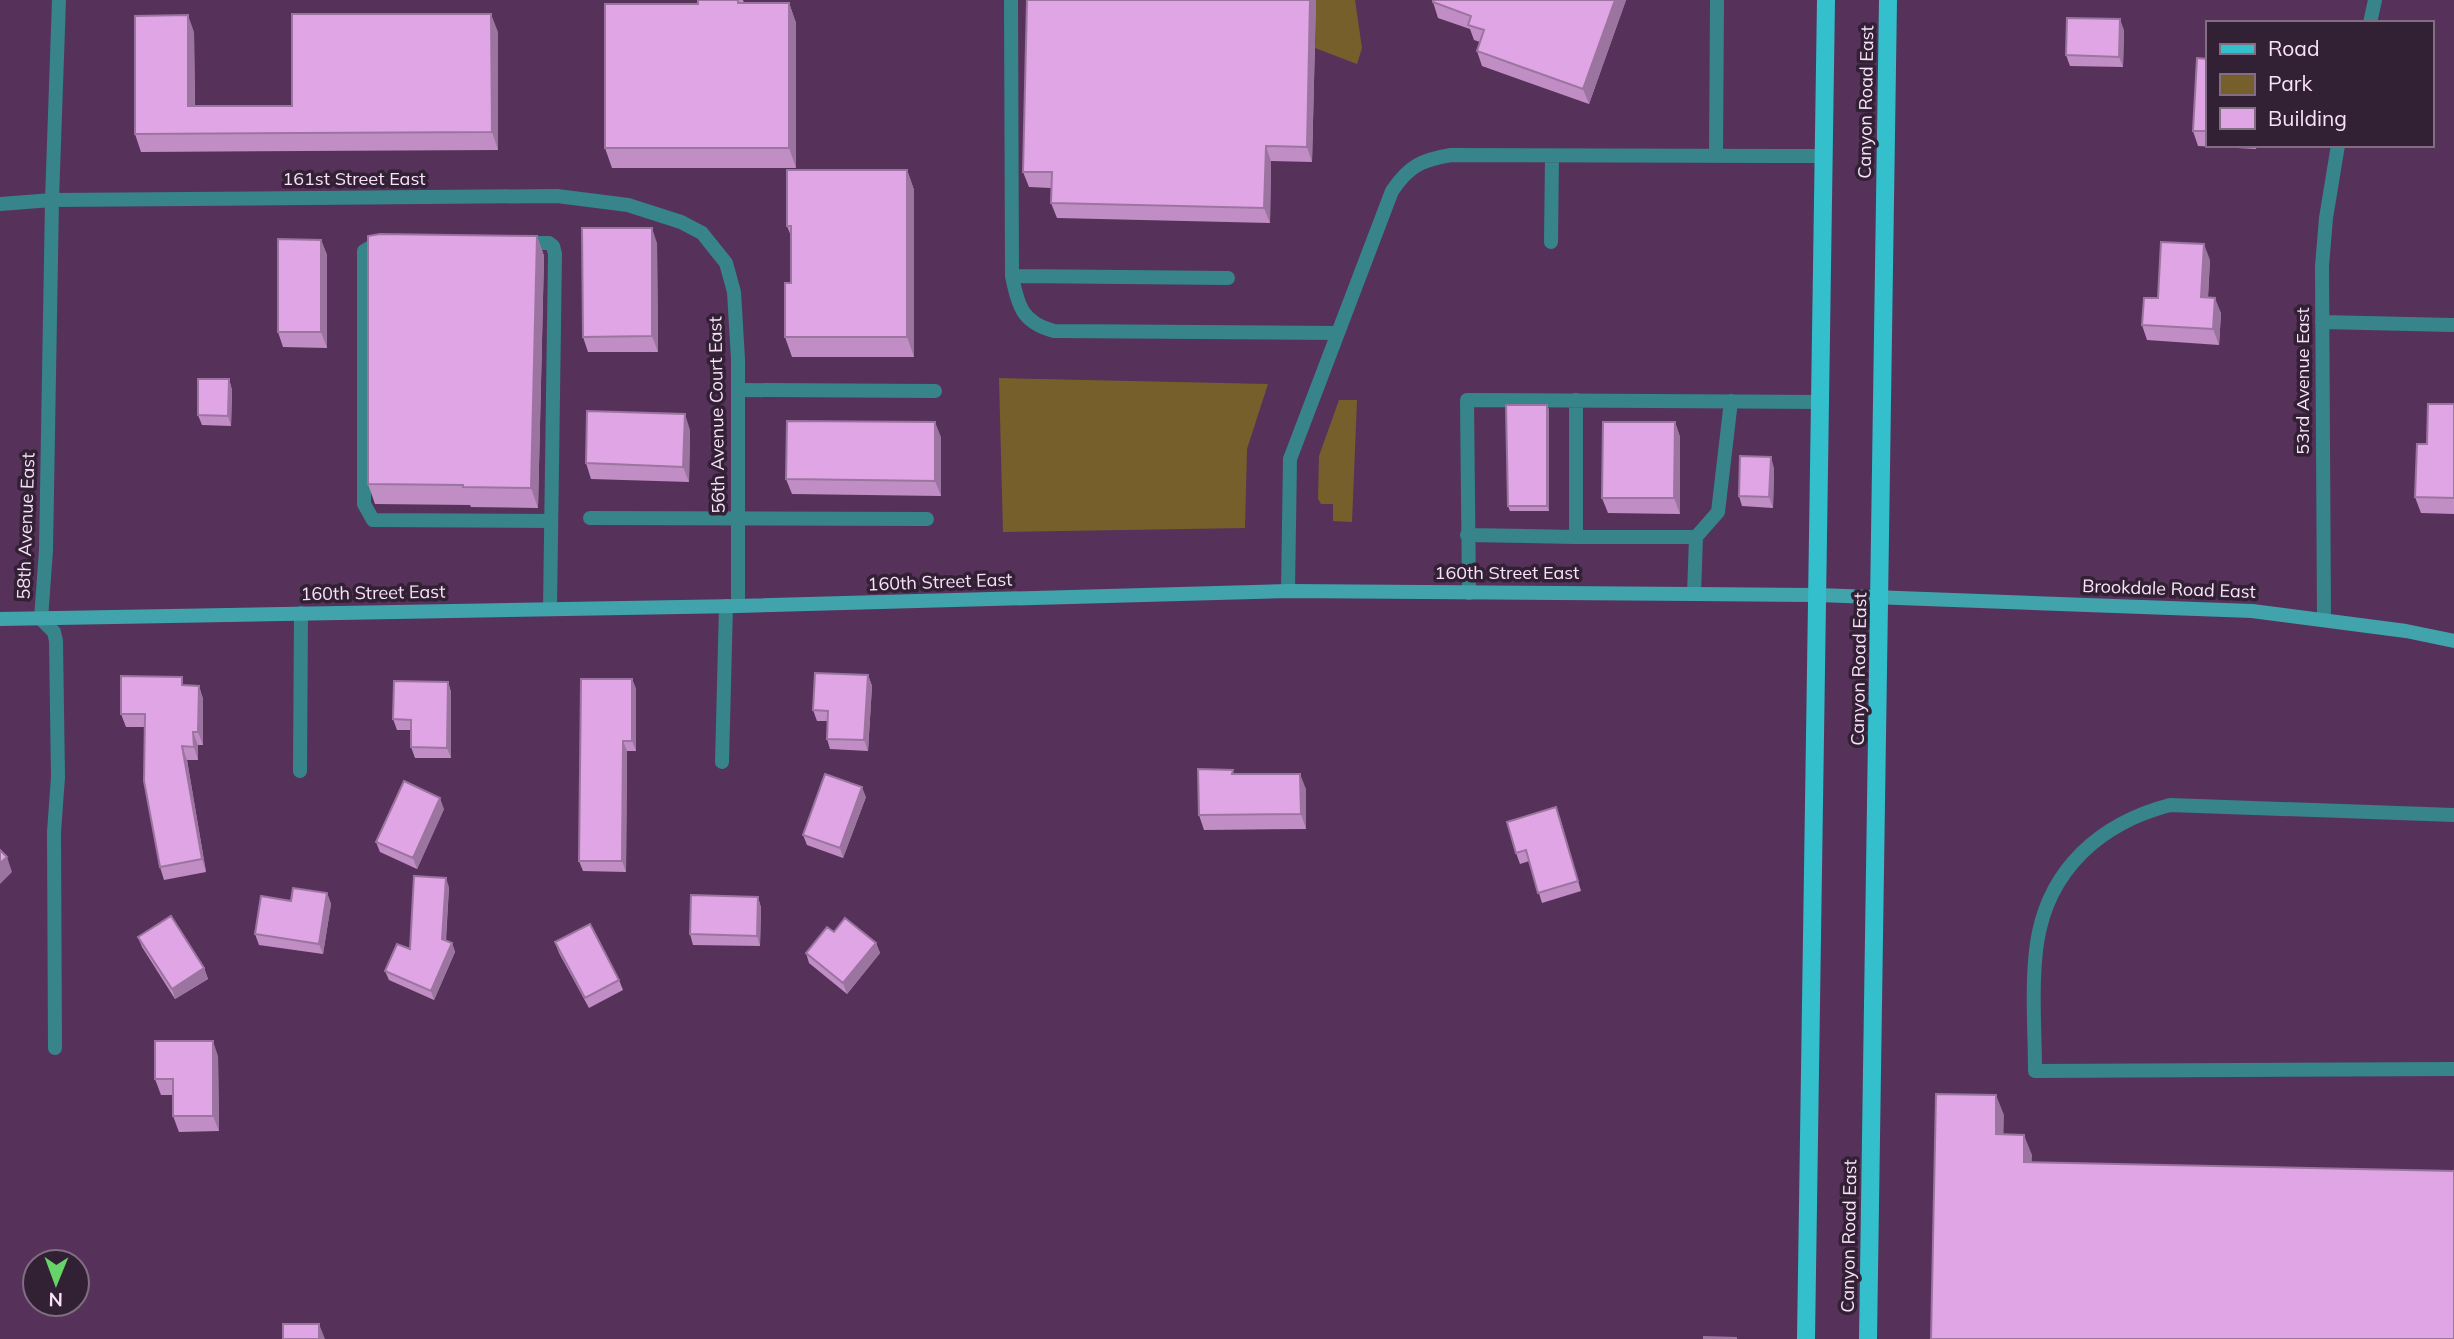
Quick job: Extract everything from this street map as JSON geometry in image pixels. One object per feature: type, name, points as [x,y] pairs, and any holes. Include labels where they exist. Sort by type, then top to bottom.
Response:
[{"type":"main road","points":[[1806,1339],[1826,0]]},
{"type":"main road","name":"Canyon Road East","points":[[1868,1339],[1888,0]]},
{"type":"main road","name":"160th Street East","points":[[0,619],[732,606],[1288,591],[1881,597]]},
{"type":"main road","name":"Brookdale Road East","points":[[1881,597],[2252,611],[2324,618],[2454,641]]},
{"type":"street","name":"58th Avenue East","points":[[55,1048],[54,832],[58,777],[56,641],[54,632],[41,619],[46,550],[52,200],[59,0]]},
{"type":"street","points":[[1011,0],[1012,276],[1021,310],[1029,320],[1055,331],[1337,334]]},
{"type":"street","points":[[1716,156],[1717,0]]},
{"type":"street","points":[[2370,21],[2375,0]]},
{"type":"street","name":"53rd Avenue East","points":[[2324,618],[2322,266],[2326,218],[2338,147]]},
{"type":"street","points":[[1288,591],[1290,459],[1392,191],[1405,173],[1431,158],[1451,155],[1823,156]]},
{"type":"street","points":[[1551,242],[1552,156]]},
{"type":"street","name":"161st Street East","points":[[0,204],[52,200],[557,196],[628,205],[681,222],[702,233]]},
{"type":"street","name":"56th Avenue Court East","points":[[702,233],[726,263],[734,292],[738,390],[738,517],[722,762]]},
{"type":"street","points":[[509,243],[549,243],[555,254],[550,609]]},
{"type":"street","points":[[402,244],[376,244],[364,251],[365,504],[368,514],[373,520],[551,521]]},
{"type":"street","points":[[1012,276],[1228,278]]},
{"type":"street","points":[[2322,322],[2454,326]]},
{"type":"street","points":[[738,390],[935,391]]},
{"type":"street","points":[[1469,593],[1466,400],[1820,402]]},
{"type":"street","points":[[1576,400],[1576,537]]},
{"type":"street","points":[[1694,594],[1696,537],[1718,512],[1731,401]]},
{"type":"street","points":[[590,518],[928,519]]},
{"type":"street","points":[[1467,534],[1696,537]]},
{"type":"street","points":[[300,771],[301,613]]},
{"type":"street","points":[[2454,816],[2170,805],[2146,811],[2124,821],[2103,834],[2068,868],[2054,890],[2044,915],[2037,941],[2035,967],[2035,1071],[2454,1069]]},
{"type":"green space","points":[[1316,0],[1355,0],[1362,48],[1357,64],[1315,48]]},
{"type":"green space","points":[[999,378],[1268,384],[1247,449],[1245,528],[1003,532]]},
{"type":"green space","points":[[1339,400],[1357,400],[1352,522],[1333,521],[1333,504],[1321,504],[1318,499],[1319,456]]},
{"type":"building","points":[[698,0],[789,3],[789,148],[605,148],[605,4],[698,4]]},
{"type":"building","points":[[1027,0],[1310,0],[1307,147],[1266,146],[1264,208],[1051,203],[1052,172],[1023,172]]},
{"type":"building","points":[[1433,0],[1615,0],[1583,89],[1477,51],[1484,30],[1468,25],[1471,16]]},
{"type":"building","points":[[292,14],[491,14],[492,132],[135,134],[135,16],[188,15],[188,106],[292,106]]},
{"type":"building","points":[[2067,18],[2120,19],[2119,57],[2066,55]]},
{"type":"building","points":[[2197,58],[2206,59],[2206,131],[2193,131]]},
{"type":"building","points":[[787,170],[907,170],[907,337],[785,337],[785,283],[791,283]]},
{"type":"building","points":[[582,228],[652,228],[652,336],[583,337]]},
{"type":"building","points":[[368,236],[537,236],[531,488],[368,484]]},
{"type":"building","points":[[278,239],[321,240],[321,332],[278,332]]},
{"type":"building","points":[[2161,242],[2204,244],[2201,297],[2215,298],[2213,329],[2142,325],[2144,298],[2158,298]]},
{"type":"building","points":[[198,379],[229,379],[228,416],[198,415]]},
{"type":"building","points":[[2428,404],[2454,404],[2454,498],[2415,497],[2417,444],[2427,444]]},
{"type":"building","points":[[1506,405],[1547,405],[1547,506],[1508,506]]},
{"type":"building","points":[[587,411],[685,414],[683,467],[586,463]]},
{"type":"building","points":[[787,421],[935,422],[935,481],[786,479]]},
{"type":"building","points":[[1603,422],[1675,422],[1674,498],[1602,498]]},
{"type":"building","points":[[1740,456],[1771,457],[1769,497],[1739,496]]},
{"type":"building","points":[[815,673],[868,675],[864,740],[827,739],[828,711],[813,710]]},
{"type":"building","points":[[121,676],[182,677],[182,685],[199,686],[198,732],[193,732],[194,747],[182,746],[202,859],[160,867],[144,781],[145,714],[121,714]]},
{"type":"building","points":[[581,679],[632,679],[632,741],[623,741],[622,861],[579,861]]},
{"type":"building","points":[[394,681],[448,682],[447,748],[411,747],[411,720],[393,719]]},
{"type":"building","points":[[1198,769],[1233,770],[1232,774],[1300,774],[1301,814],[1199,815]]},
{"type":"building","points":[[825,774],[862,787],[840,848],[803,835]]},
{"type":"building","points":[[404,781],[440,798],[413,858],[376,842]]},
{"type":"building","points":[[1556,807],[1578,881],[1538,893],[1526,850],[1516,853],[1507,822]]},
{"type":"building","points":[[0,850],[7,857],[0,863]]},
{"type":"building","points":[[414,876],[446,878],[442,939],[452,943],[431,991],[385,971],[397,944],[410,949]]},
{"type":"building","points":[[293,888],[327,893],[319,944],[255,934],[261,896],[291,901]]},
{"type":"building","points":[[691,895],[758,897],[757,936],[690,934]]},
{"type":"building","points":[[171,916],[204,968],[172,989],[138,937]]},
{"type":"building","points":[[845,918],[876,943],[843,983],[806,953],[827,927],[834,932]]},
{"type":"building","points":[[590,924],[619,980],[585,998],[555,942]]},
{"type":"building","points":[[155,1041],[213,1041],[213,1116],[173,1116],[173,1079],[155,1079]]},
{"type":"building","points":[[1936,1094],[1996,1095],[1996,1134],[2024,1135],[2024,1162],[2454,1171],[2454,1339],[1931,1339]]},
{"type":"building","points":[[283,1324],[319,1324],[319,1339],[283,1339]]},
{"type":"building","points":[[1736,1338],[1736,1339],[1704,1339]]}]
